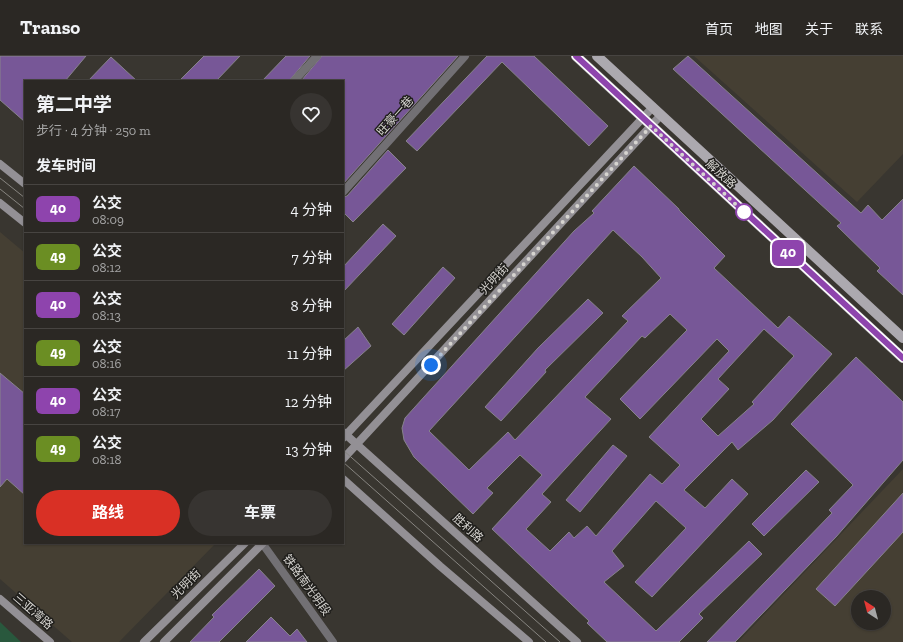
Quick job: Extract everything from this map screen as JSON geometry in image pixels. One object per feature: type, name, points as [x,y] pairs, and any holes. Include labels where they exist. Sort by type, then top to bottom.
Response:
[{"type":"main road","name":"解放路","points":[[576,56],[903,358]]},
{"type":"main road","name":"解放路","points":[[597,56],[903,338]]},
{"type":"main road","name":"光明街","points":[[344,435],[653,107]]},
{"type":"main road","name":"光明街","points":[[344,458],[661,115]]},
{"type":"main road","points":[[0,164],[24,183]]},
{"type":"main road","points":[[0,204],[24,222]]},
{"type":"main road","name":"胜利路","points":[[344,435],[577,642]]},
{"type":"main road","points":[[344,480],[440,566],[529,642]]},
{"type":"main road","name":"光明街","points":[[144,642],[243,544]]},
{"type":"main road","points":[[164,642],[261,544]]},
{"type":"main road","name":"三亚湾路","points":[[0,599],[50,642]]},
{"type":"street","points":[[295,80],[317,56]]},
{"type":"street","name":"旺豪一巷","points":[[344,191],[465,56]]},
{"type":"street","name":"铁路南光明段","points":[[263,544],[333,642]]},
{"type":"shaded area","points":[[694,56],[903,56],[903,154],[857,202]]},
{"type":"shaded area","points":[[0,232],[24,252],[24,544],[215,544],[119,642],[72,642],[0,579]]},
{"type":"shaded area","points":[[903,469],[903,642],[738,642]]},
{"type":"green space","points":[[0,622],[21,642],[0,642]]},
{"type":"building","points":[[0,56],[86,56],[66,80],[24,80],[24,121],[0,100]]},
{"type":"building","points":[[204,56],[240,56],[217,80],[180,80]]},
{"type":"building","points":[[286,56],[310,56],[290,80],[263,80]]},
{"type":"building","points":[[322,56],[458,56],[344,183],[344,80],[302,80]]},
{"type":"building","points":[[487,56],[534,56],[608,126],[589,146],[502,62],[417,151],[406,141]]},
{"type":"building","points":[[688,56],[861,213],[868,205],[882,220],[903,199],[903,295],[877,271],[880,268],[837,226],[841,223],[673,69]]},
{"type":"building","points":[[111,57],[136,80],[89,80]]},
{"type":"building","points":[[388,150],[406,168],[353,222],[344,213],[344,197],[347,196]]},
{"type":"building","points":[[634,166],[725,256],[714,268],[778,328],[789,316],[832,354],[773,420],[738,450],[732,442],[684,490],[705,508],[732,479],[748,494],[652,597],[635,582],[686,528],[656,501],[612,551],[624,566],[604,582],[656,631],[749,541],[762,554],[699,614],[703,618],[679,642],[607,642],[587,623],[589,621],[492,529],[542,475],[520,455],[487,488],[493,493],[473,514],[414,457],[404,440],[402,428],[405,418],[574,231],[594,213],[592,211]],"holes":[[[613,230],[642,257],[661,278],[622,316],[628,321],[515,440],[508,432],[469,470],[429,431]],[[670,314],[687,330],[620,399],[640,419],[717,339],[729,351],[649,437],[680,465],[662,484],[650,474],[596,536],[587,526],[574,538],[569,532],[550,551],[526,529],[551,502],[542,494],[611,419],[585,397],[642,336],[645,338]],[[764,329],[794,356],[752,402],[754,404],[718,436],[701,419],[729,389],[718,379]]]},
{"type":"building","points":[[383,224],[396,236],[344,291],[344,266]]},
{"type":"building","points":[[443,267],[455,278],[404,335],[392,324]]},
{"type":"building","points":[[588,299],[603,313],[545,370],[546,372],[501,421],[485,407],[538,348]]},
{"type":"building","points":[[358,327],[371,346],[344,370],[344,340]]},
{"type":"building","points":[[856,357],[903,402],[903,460],[836,537],[735,642],[707,642],[832,513],[829,510],[853,485],[791,424]]},
{"type":"building","points":[[0,373],[24,393],[24,494],[7,479],[0,487]]},
{"type":"building","points":[[613,445],[627,456],[580,512],[566,500]]},
{"type":"building","points":[[806,470],[819,482],[764,536],[752,524]]},
{"type":"building","points":[[903,493],[903,532],[835,606],[816,589]]},
{"type":"building","points":[[259,569],[275,586],[219,642],[190,642],[214,617],[212,615]]},
{"type":"building","points":[[271,617],[290,636],[297,629],[307,642],[246,642]]},
{"type":"tram line","points":[[0,178],[24,197]]},
{"type":"tram line","points":[[0,189],[24,208]]},
{"type":"tram line","points":[[344,451],[560,642]]},
{"type":"tram line","points":[[344,463],[546,642]]},
{"type":"bus line","name":"40","points":[[576,56],[903,358]]},
{"type":"route","points":[[431,365],[651,126],[744,212]]}]
